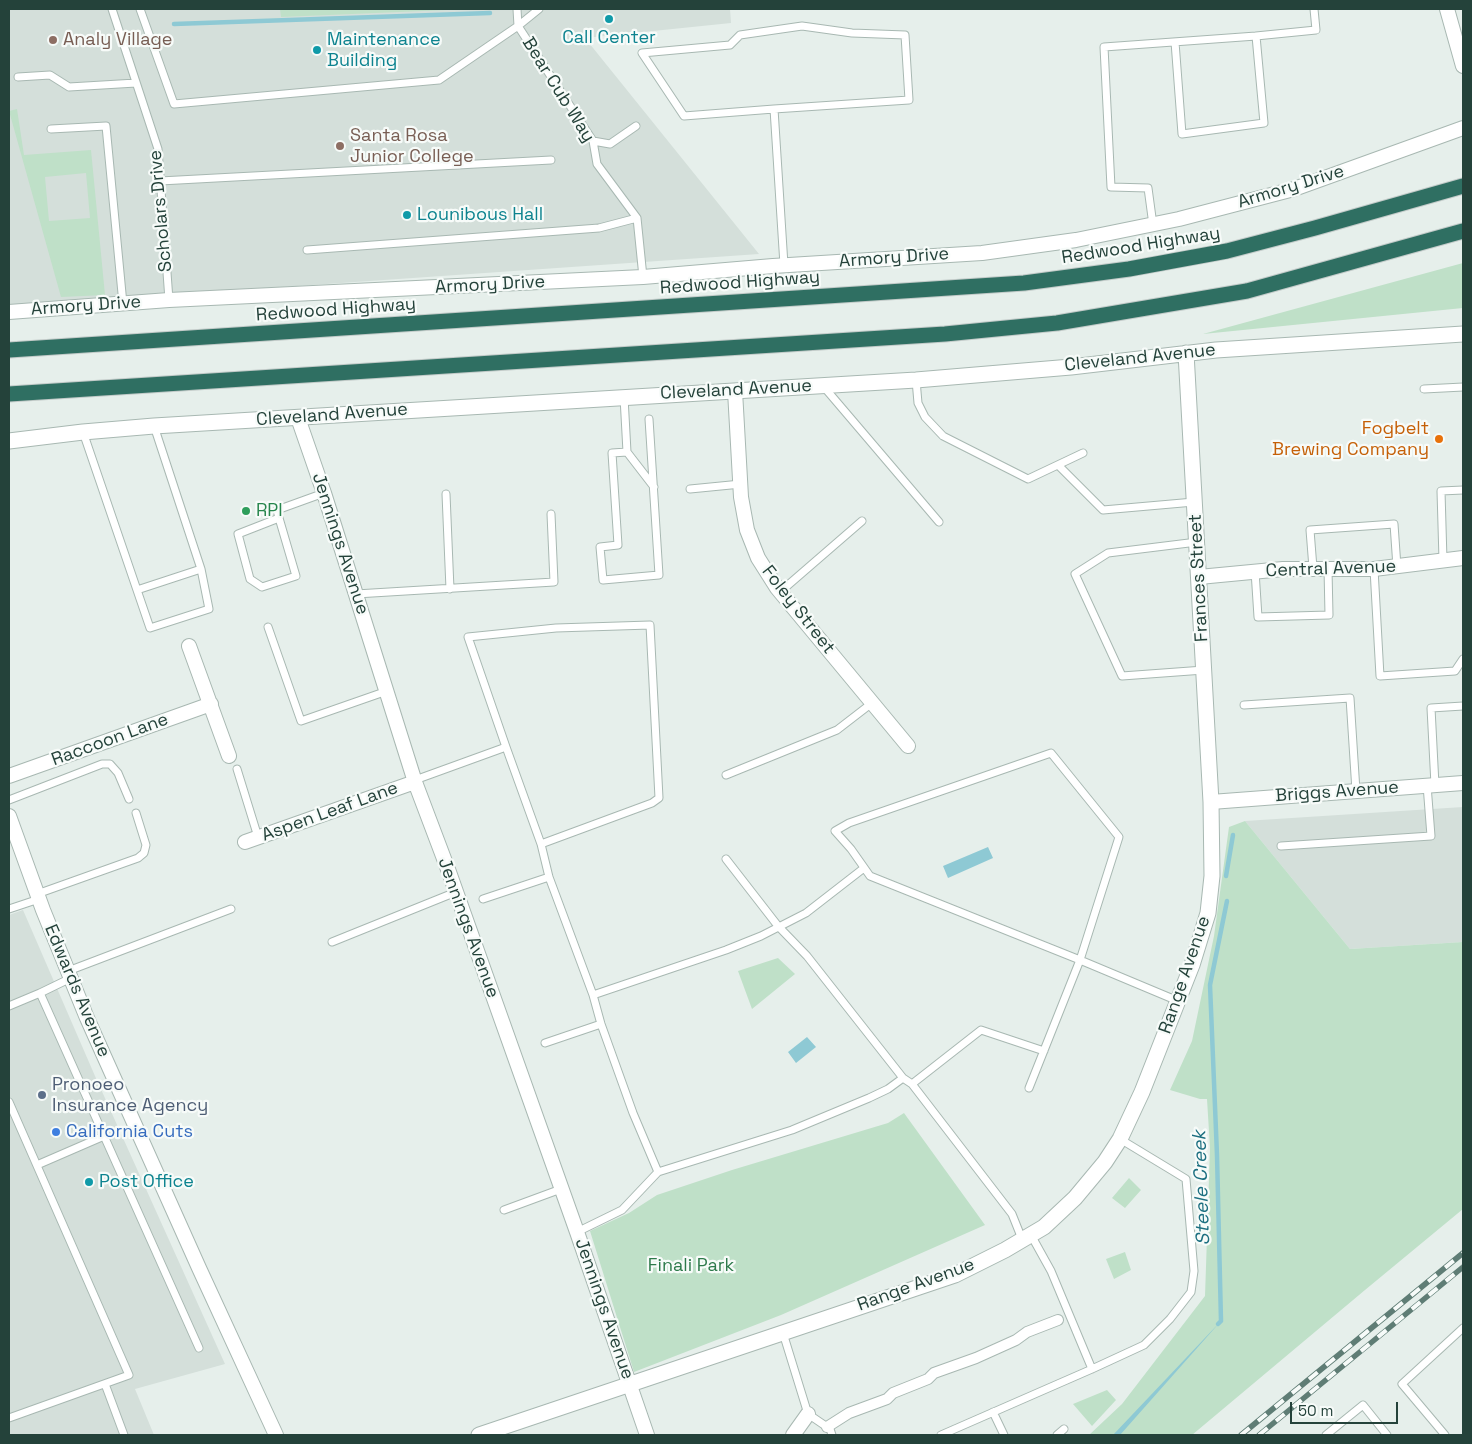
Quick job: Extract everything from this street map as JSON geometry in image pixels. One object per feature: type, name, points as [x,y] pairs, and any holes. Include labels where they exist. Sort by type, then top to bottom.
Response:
[{"type":"highway","name":"Redwood Highway","points":[[9,350],[1024,283],[1129,269],[1227,251],[1463,186]]},
{"type":"highway","points":[[9,394],[935,335],[1057,323],[1247,291],[1463,231]]},
{"type":"street","points":[[1447,9],[1463,66]]},
{"type":"street","name":"Armory Drive","points":[[9,312],[169,300],[643,277],[784,265],[982,253],[1076,240],[1179,220],[1294,188],[1463,128]]},
{"type":"street","name":"Cleveland Avenue","points":[[9,441],[154,426],[916,380],[1216,350],[1463,334]]},
{"type":"street","name":"Frances Street","points":[[1186,354],[1211,802]]},
{"type":"street","name":"Foley Street","points":[[735,391],[741,497],[748,530],[758,558],[780,592],[908,746]]},
{"type":"street","name":"Jennings Avenue","points":[[298,418],[324,493],[415,781],[577,1232],[647,1435]]},
{"type":"street","name":"Central Avenue","points":[[1199,577],[1284,569],[1374,570],[1463,558]]},
{"type":"street","points":[[189,646],[228,756]]},
{"type":"street","name":"Raccoon Lane","points":[[9,776],[211,704]]},
{"type":"street","name":"Aspen Leaf Lane","points":[[251,839],[415,781]]},
{"type":"street","name":"Briggs Avenue","points":[[1211,802],[1463,783]]},
{"type":"street","name":"Range Avenue","points":[[479,1435],[954,1275],[1044,1227],[1075,1198],[1105,1162],[1120,1139],[1142,1092],[1178,1001],[1192,965],[1208,913],[1212,876],[1211,802]]},
{"type":"street","name":"Edwards Avenue","points":[[9,816],[69,975],[199,1268],[276,1435]]},
{"type":"street","points":[[830,1431],[849,1413],[887,1399],[893,1393],[928,1379],[934,1374],[976,1358],[1016,1340],[1027,1332],[1058,1320]]},
{"type":"street","points":[[793,1435],[808,1414]]},
{"type":"lane","name":"Scholars Drive","points":[[112,9],[158,149],[169,300]]},
{"type":"lane","points":[[140,9],[174,104],[439,80],[518,26],[539,9]]},
{"type":"lane","name":"Bear Cub Way","points":[[517,9],[518,26],[593,141],[597,164],[638,218]]},
{"type":"lane","points":[[1153,225],[1148,188],[1111,187],[1104,47],[1316,30],[1314,9]]},
{"type":"lane","points":[[802,26],[905,36],[910,100],[774,109],[684,116],[642,53],[730,45],[740,35],[802,26]]},
{"type":"lane","points":[[1175,42],[1182,134],[1264,123],[1256,36]]},
{"type":"lane","points":[[18,76],[50,75],[69,87],[136,82]]},
{"type":"lane","points":[[774,109],[784,265]]},
{"type":"lane","points":[[51,128],[106,126],[123,304]]},
{"type":"lane","points":[[593,141],[610,144],[636,126]]},
{"type":"lane","points":[[160,181],[551,160]]},
{"type":"lane","points":[[307,250],[599,228],[638,218],[643,277]]},
{"type":"lane","points":[[916,380],[918,403],[926,417],[943,436],[1028,478],[1084,453]]},
{"type":"lane","points":[[823,385],[939,522]]},
{"type":"lane","points":[[1424,389],[1463,387]]},
{"type":"lane","points":[[624,397],[627,452],[654,487]]},
{"type":"lane","points":[[627,452],[612,453],[618,546],[600,547],[603,580],[659,575],[649,419]]},
{"type":"lane","points":[[83,432],[150,628],[209,609],[201,569],[154,426]]},
{"type":"lane","points":[[1058,465],[1103,510],[1194,502]]},
{"type":"lane","points":[[690,489],[741,484]]},
{"type":"lane","points":[[1443,560],[1441,491],[1463,490]]},
{"type":"lane","points":[[279,518],[238,534],[250,579],[262,587],[296,576],[277,510],[324,493]]},
{"type":"lane","points":[[446,494],[450,589]]},
{"type":"lane","points":[[356,594],[554,582],[551,514]]},
{"type":"lane","points":[[780,592],[862,521]]},
{"type":"lane","points":[[1313,568],[1310,530],[1394,524],[1397,567]]},
{"type":"lane","points":[[1197,542],[1108,554],[1075,574],[1122,676],[1204,670]]},
{"type":"lane","points":[[137,590],[201,569]]},
{"type":"lane","points":[[1255,572],[1258,617],[1329,615],[1328,569]]},
{"type":"lane","points":[[1374,570],[1380,676],[1455,671],[1463,659]]},
{"type":"lane","points":[[541,844],[652,803],[659,798],[650,625],[556,628],[468,637],[541,844],[549,877],[634,1113],[658,1172]]},
{"type":"lane","points":[[268,627],[301,721],[387,692]]},
{"type":"lane","points":[[1244,704],[1350,698],[1356,791]]},
{"type":"lane","points":[[726,776],[837,730],[872,703]]},
{"type":"lane","points":[[1281,846],[1431,836],[1431,708],[1463,706]]},
{"type":"lane","points":[[415,781],[506,747]]},
{"type":"lane","points":[[1029,1088],[1080,960],[1118,837],[1051,753],[849,823],[835,831],[870,876],[1080,960],[1178,1001]]},
{"type":"lane","points":[[9,800],[102,764],[110,764],[118,773],[129,799]]},
{"type":"lane","points":[[237,769],[251,839]]},
{"type":"lane","points":[[9,909],[138,858],[144,852],[146,846],[136,813]]},
{"type":"lane","points":[[726,859],[778,926],[807,956],[903,1078],[912,1084],[1012,1214],[1051,1271],[1092,1369]]},
{"type":"lane","points":[[593,996],[761,936],[806,913],[864,868]]},
{"type":"lane","points":[[483,899],[549,877]]},
{"type":"lane","points":[[332,942],[456,892]]},
{"type":"lane","points":[[9,1006],[40,993],[69,975],[231,909]]},
{"type":"lane","points":[[40,993],[200,1348]]},
{"type":"lane","points":[[546,1043],[602,1024]]},
{"type":"lane","points":[[912,1084],[981,1030],[1044,1051]]},
{"type":"lane","points":[[577,1232],[622,1210],[658,1172],[792,1130],[869,1098],[888,1089],[903,1078]]},
{"type":"lane","points":[[9,1102],[129,1375],[9,1418]]},
{"type":"lane","points":[[37,1165],[104,1136]]},
{"type":"lane","points":[[941,1435],[1144,1345],[1170,1318],[1191,1292],[1194,1270],[1186,1179],[1120,1139]]},
{"type":"lane","points":[[504,1210],[561,1189]]},
{"type":"lane","points":[[1445,1435],[1402,1384],[1463,1328]]},
{"type":"lane","points":[[783,1333],[808,1414],[830,1431]]},
{"type":"lane","points":[[105,1384],[124,1435]]},
{"type":"lane","points":[[1326,1435],[1363,1405],[1385,1435]]},
{"type":"lane","points":[[993,1412],[1004,1435]]},
{"type":"lane","points":[[1057,1435],[1064,1428]]},
{"type":"shaded area","name":"Santa Rosa Junior College","points":[[9,9],[730,9],[731,23],[585,38],[759,254],[9,306]]},
{"type":"shaded area","points":[[1463,807],[1463,942],[1350,949],[1245,821]]},
{"type":"shaded area","points":[[23,910],[95,1076],[225,1364],[135,1389],[154,1435],[9,1435],[9,915]]},
{"type":"green space","points":[[280,9],[471,9],[281,17]]},
{"type":"green space","points":[[17,109],[24,155],[91,150],[105,295],[61,297],[9,111]],"holes":[[[86,173],[90,218],[49,221],[45,177]]]},
{"type":"green space","points":[[1463,263],[1463,308],[1203,334]]},
{"type":"green space","points":[[1245,821],[1350,949],[1463,942],[1463,1209],[1192,1435],[1089,1435],[1122,1404],[1205,1296],[1210,1148],[1207,1099],[1200,1099],[1170,1090],[1192,1041],[1214,936],[1229,827]]},
{"type":"green space","points":[[778,958],[795,974],[752,1009],[738,971]]},
{"type":"green space","name":"Finali Park","points":[[904,1113],[985,1225],[781,1315],[634,1372],[590,1231],[629,1213],[657,1195],[732,1170],[888,1123]]},
{"type":"green space","points":[[1129,1178],[1141,1190],[1125,1208],[1112,1198]]},
{"type":"green space","points":[[1125,1252],[1131,1270],[1114,1279],[1106,1259]]},
{"type":"green space","points":[[1107,1390],[1116,1400],[1092,1426],[1073,1404]]},
{"type":"water","points":[[988,847],[993,858],[948,878],[943,866]]},
{"type":"water","points":[[807,1037],[816,1047],[796,1063],[788,1052]]},
{"type":"water","points":[[1221,1321],[1120,1435],[1113,1435]]},
{"type":"waterway","points":[[174,24],[490,13]]},
{"type":"waterway","name":"Steele Creek","points":[[1226,876],[1233,835]]},
{"type":"waterway","name":"Steele Creek","points":[[1218,1324],[1221,1321],[1210,985],[1227,901]]},
{"type":"railway","points":[[1241,1435],[1463,1253]]},
{"type":"railway","points":[[1259,1435],[1463,1267]]},
{"type":"place","name":"Call Center","points":[[609,19]]},
{"type":"place","name":"Analy Village","points":[[53,40]]},
{"type":"place","name":"Maintenance Building","points":[[317,50]]},
{"type":"place","name":"Santa Rosa Junior College","points":[[340,146]]},
{"type":"place","name":"Lounibous Hall","points":[[407,215]]},
{"type":"place","name":"Fogbelt Brewing Company","points":[[1439,439]]},
{"type":"place","name":"RPI","points":[[246,511]]},
{"type":"place","name":"Pronoeo Insurance Agency","points":[[42,1095]]},
{"type":"place","name":"California Cuts","points":[[56,1132]]},
{"type":"place","name":"Post Office","points":[[89,1182]]}]
